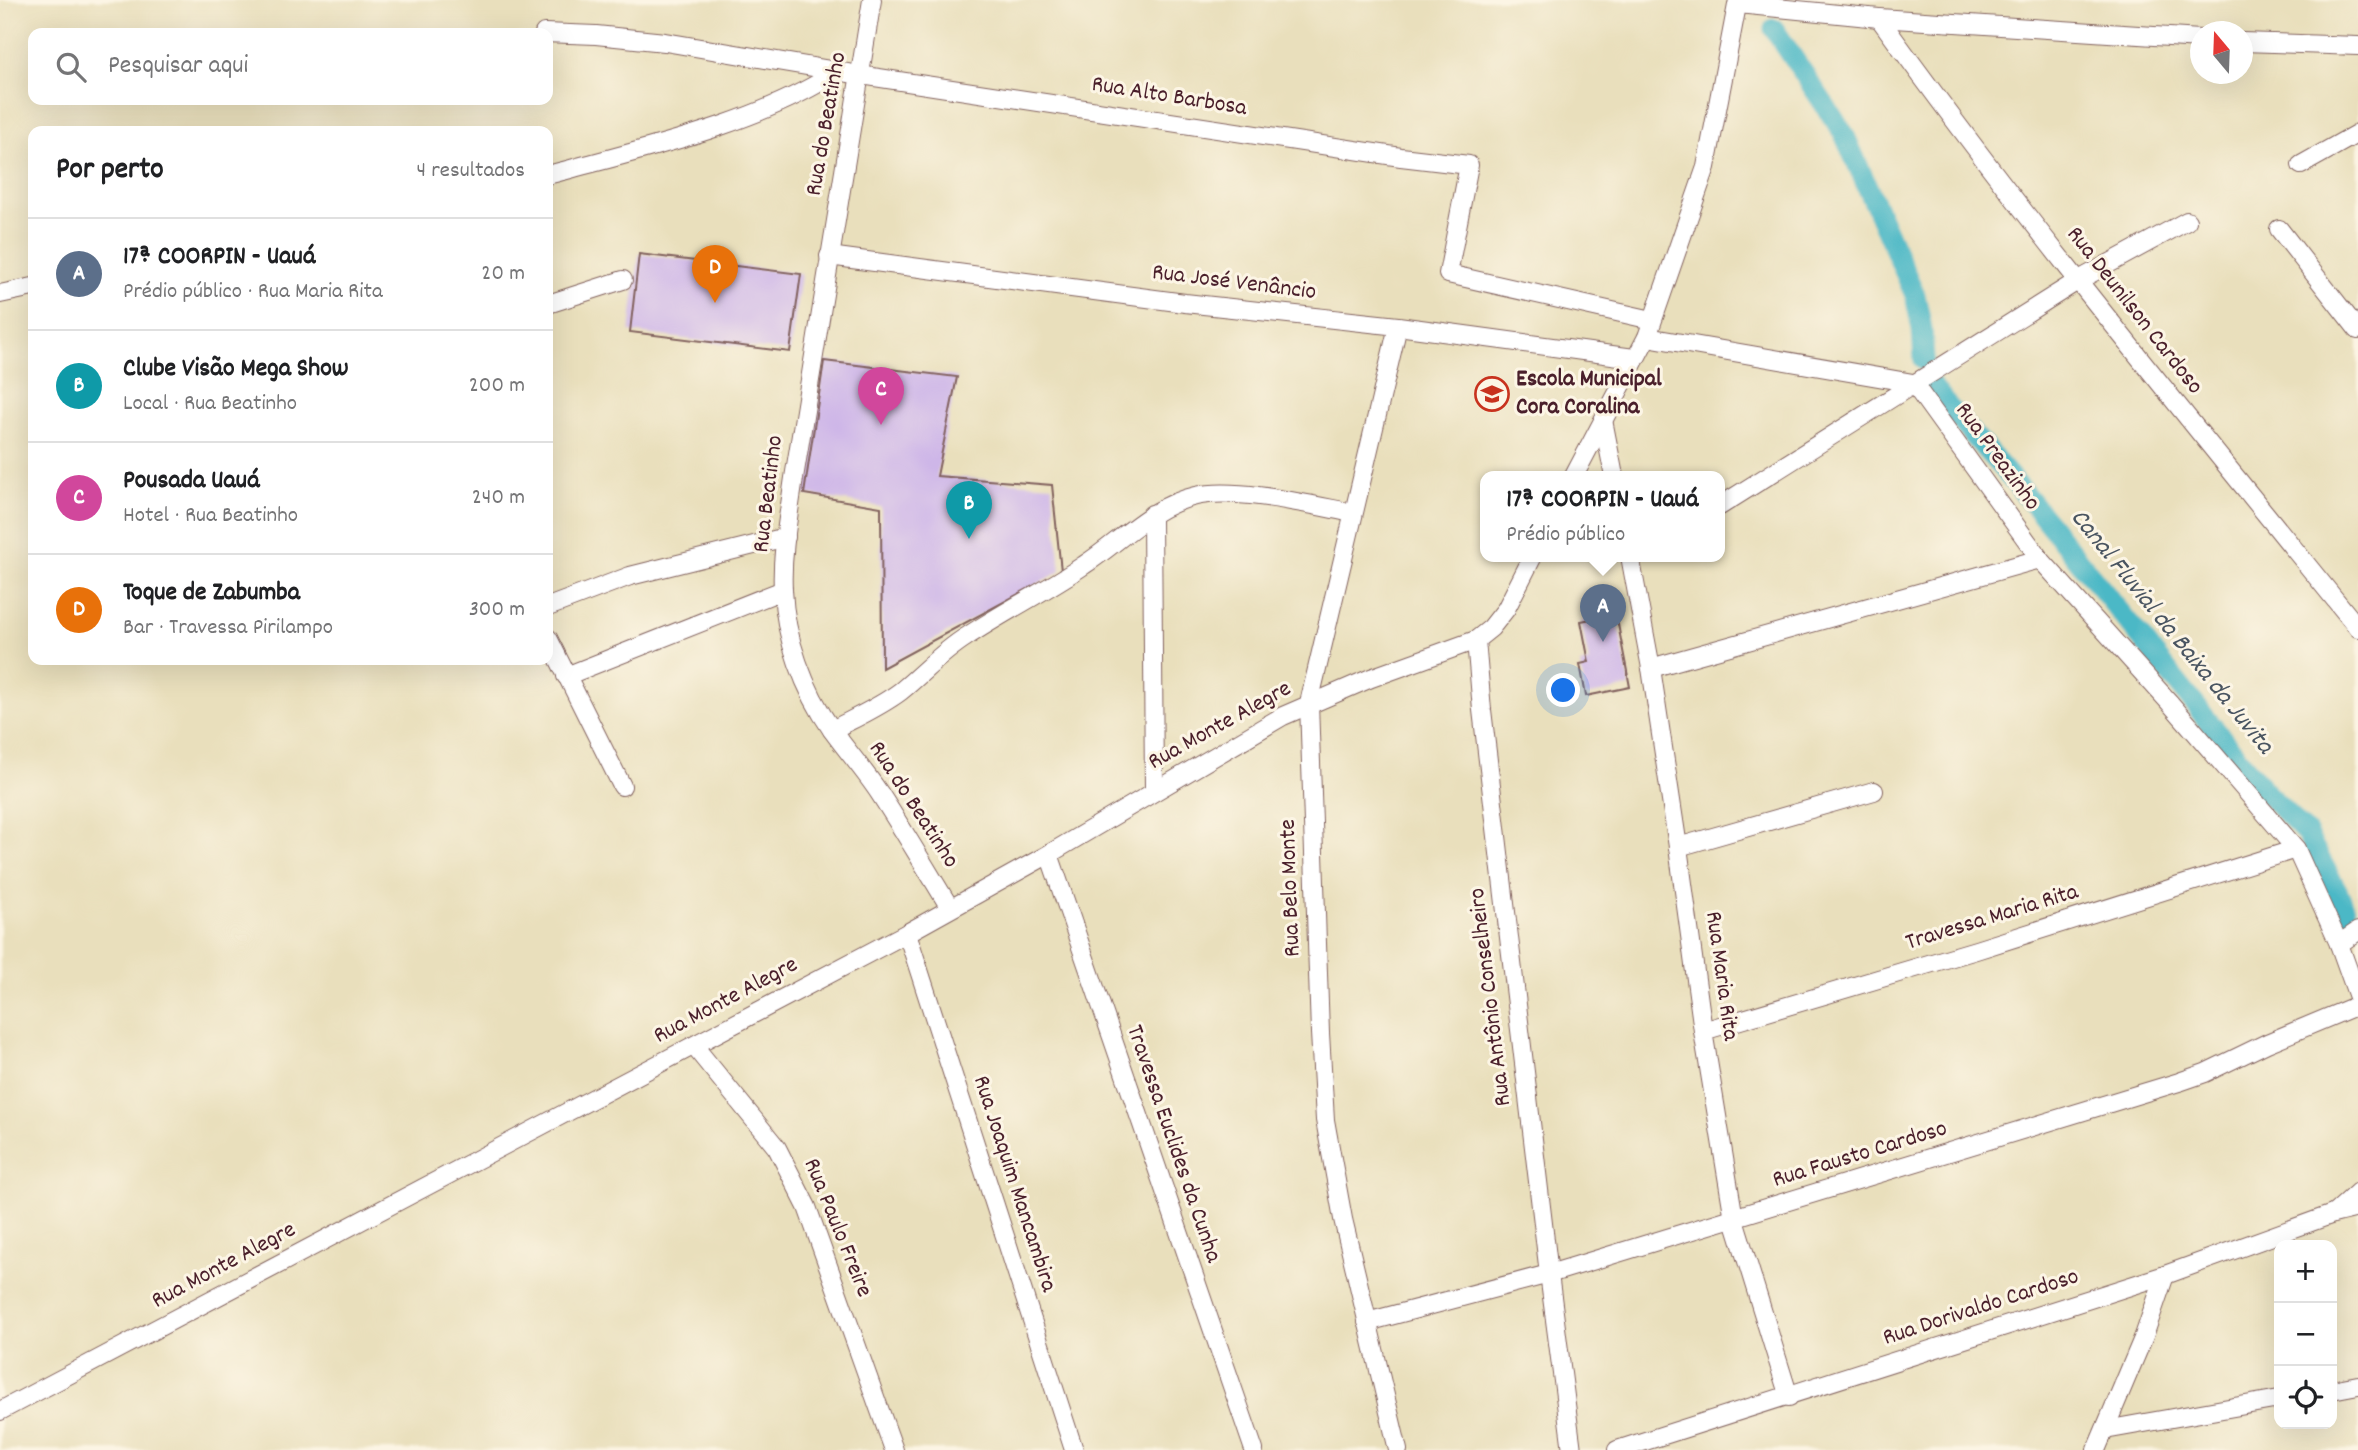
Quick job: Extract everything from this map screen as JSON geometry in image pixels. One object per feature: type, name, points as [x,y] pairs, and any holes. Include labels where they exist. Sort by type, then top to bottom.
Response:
[{"type":"street","name":"Rua do Beatinho","points":[[828,256],[872,0]]},
{"type":"street","points":[[1577,471],[1649,328],[1706,167],[1738,2],[1879,18],[2190,38]]},
{"type":"street","name":"Rua Deunilson Cardoso","points":[[1879,18],[1941,104],[2130,346],[2358,628]]},
{"type":"street","name":"Rua Alto Barbosa","points":[[553,33],[665,42],[860,75],[1468,165],[1448,274],[1649,328]]},
{"type":"street","points":[[2253,42],[2358,46]]},
{"type":"street","points":[[553,174],[659,145],[734,120],[815,86],[838,71]]},
{"type":"street","points":[[2301,165],[2358,133]]},
{"type":"street","points":[[1725,503],[2079,280],[2186,221]]},
{"type":"street","points":[[2279,229],[2358,330]]},
{"type":"street","name":"Rua José Venâncio","points":[[828,256],[1185,303],[1398,326],[1634,358]]},
{"type":"street","name":"Rua Beatinho","points":[[828,256],[786,537],[783,590],[789,633],[799,668],[816,705],[832,730]]},
{"type":"street","points":[[553,302],[623,280]]},
{"type":"street","points":[[0,294],[28,288]]},
{"type":"street","name":"Rua Belo Monte","points":[[1398,326],[1309,703],[1324,1110],[1331,1159],[1398,1450]]},
{"type":"street","points":[[1649,328],[1913,383]]},
{"type":"street","name":"Rua Preazinho","points":[[1913,383],[2040,559],[2296,849],[2339,944],[2358,997]]},
{"type":"street","points":[[1603,420],[1613,471]]},
{"type":"street","points":[[832,730],[886,701],[966,637],[1087,564],[1152,514],[1173,502],[1222,494],[1292,502],[1353,513]]},
{"type":"street","points":[[1152,514],[1154,791]]},
{"type":"street","points":[[553,605],[630,576],[786,537]]},
{"type":"street","points":[[1651,668],[2040,559]]},
{"type":"street","points":[[1476,640],[1491,628],[1506,609],[1530,562]]},
{"type":"street","name":"Rua Maria Rita","points":[[1635,562],[1703,1031],[1734,1219],[1789,1397]]},
{"type":"street","points":[[566,676],[783,590]]},
{"type":"street","name":"Rua Monte Alegre","points":[[0,1411],[907,933],[1049,854],[1250,734],[1309,703],[1476,640]]},
{"type":"street","name":"Rua Antônio Conselheiro","points":[[1476,640],[1549,1275],[1573,1450]]},
{"type":"street","points":[[553,649],[622,786]]},
{"type":"street","name":"Rua do Beatinho","points":[[832,730],[878,792],[950,908]]},
{"type":"street","points":[[1678,847],[1874,790]]},
{"type":"street","name":"Travessa Maria Rita","points":[[1703,1031],[1976,950],[2296,849]]},
{"type":"street","name":"Travessa Euclides da Cunha","points":[[1049,854],[1254,1450]]},
{"type":"street","points":[[2339,944],[2358,931]]},
{"type":"street","name":"Rua Joaquim Mancambira","points":[[907,933],[1074,1450]]},
{"type":"street","name":"Rua Fausto Cardoso","points":[[1367,1322],[1549,1275],[2206,1073],[2267,1043],[2358,1005]]},
{"type":"street","name":"Rua Paulo Freire","points":[[694,1046],[777,1148],[793,1176],[807,1207],[894,1450]]},
{"type":"street","points":[[2333,1214],[2358,1192]]},
{"type":"street","name":"Rua Dorivaldo Cardoso","points":[[1617,1450],[2165,1275],[2333,1214],[2358,1208]]},
{"type":"street","points":[[2096,1450],[2144,1336],[2165,1275]]},
{"type":"street","points":[[2337,1389],[2358,1385]]},
{"type":"street","points":[[2105,1430],[2274,1400]]},
{"type":"building","points":[[639,254],[801,274],[790,352],[630,332]]},
{"type":"building","points":[[824,361],[957,377],[937,476],[1052,485],[1061,571],[882,668],[881,507],[804,494]]},
{"type":"building","points":[[1616,614],[1630,687],[1586,696],[1580,664],[1589,662],[1581,621]]},
{"type":"waterway","name":"Canal Fluvial da Baixa da Juvita","points":[[1774,29],[1844,134],[1915,295],[1922,329],[1924,360]]},
{"type":"waterway","name":"Canal Fluvial da Baixa da Juvita","points":[[1931,385],[2024,493],[2267,794],[2306,833],[2338,892],[2351,925]]},
{"type":"place","name":"Toque de Zabumba","points":[[715,303]]},
{"type":"place","name":"Escola Municipal Cora Coralina","points":[[1492,394]]},
{"type":"place","name":"Pousada Uauá","points":[[881,425]]},
{"type":"place","name":"Clube Visão Mega Show","points":[[969,539]]},
{"type":"place","name":"17ª COORPIN - Uauá","points":[[1603,642]]}]
